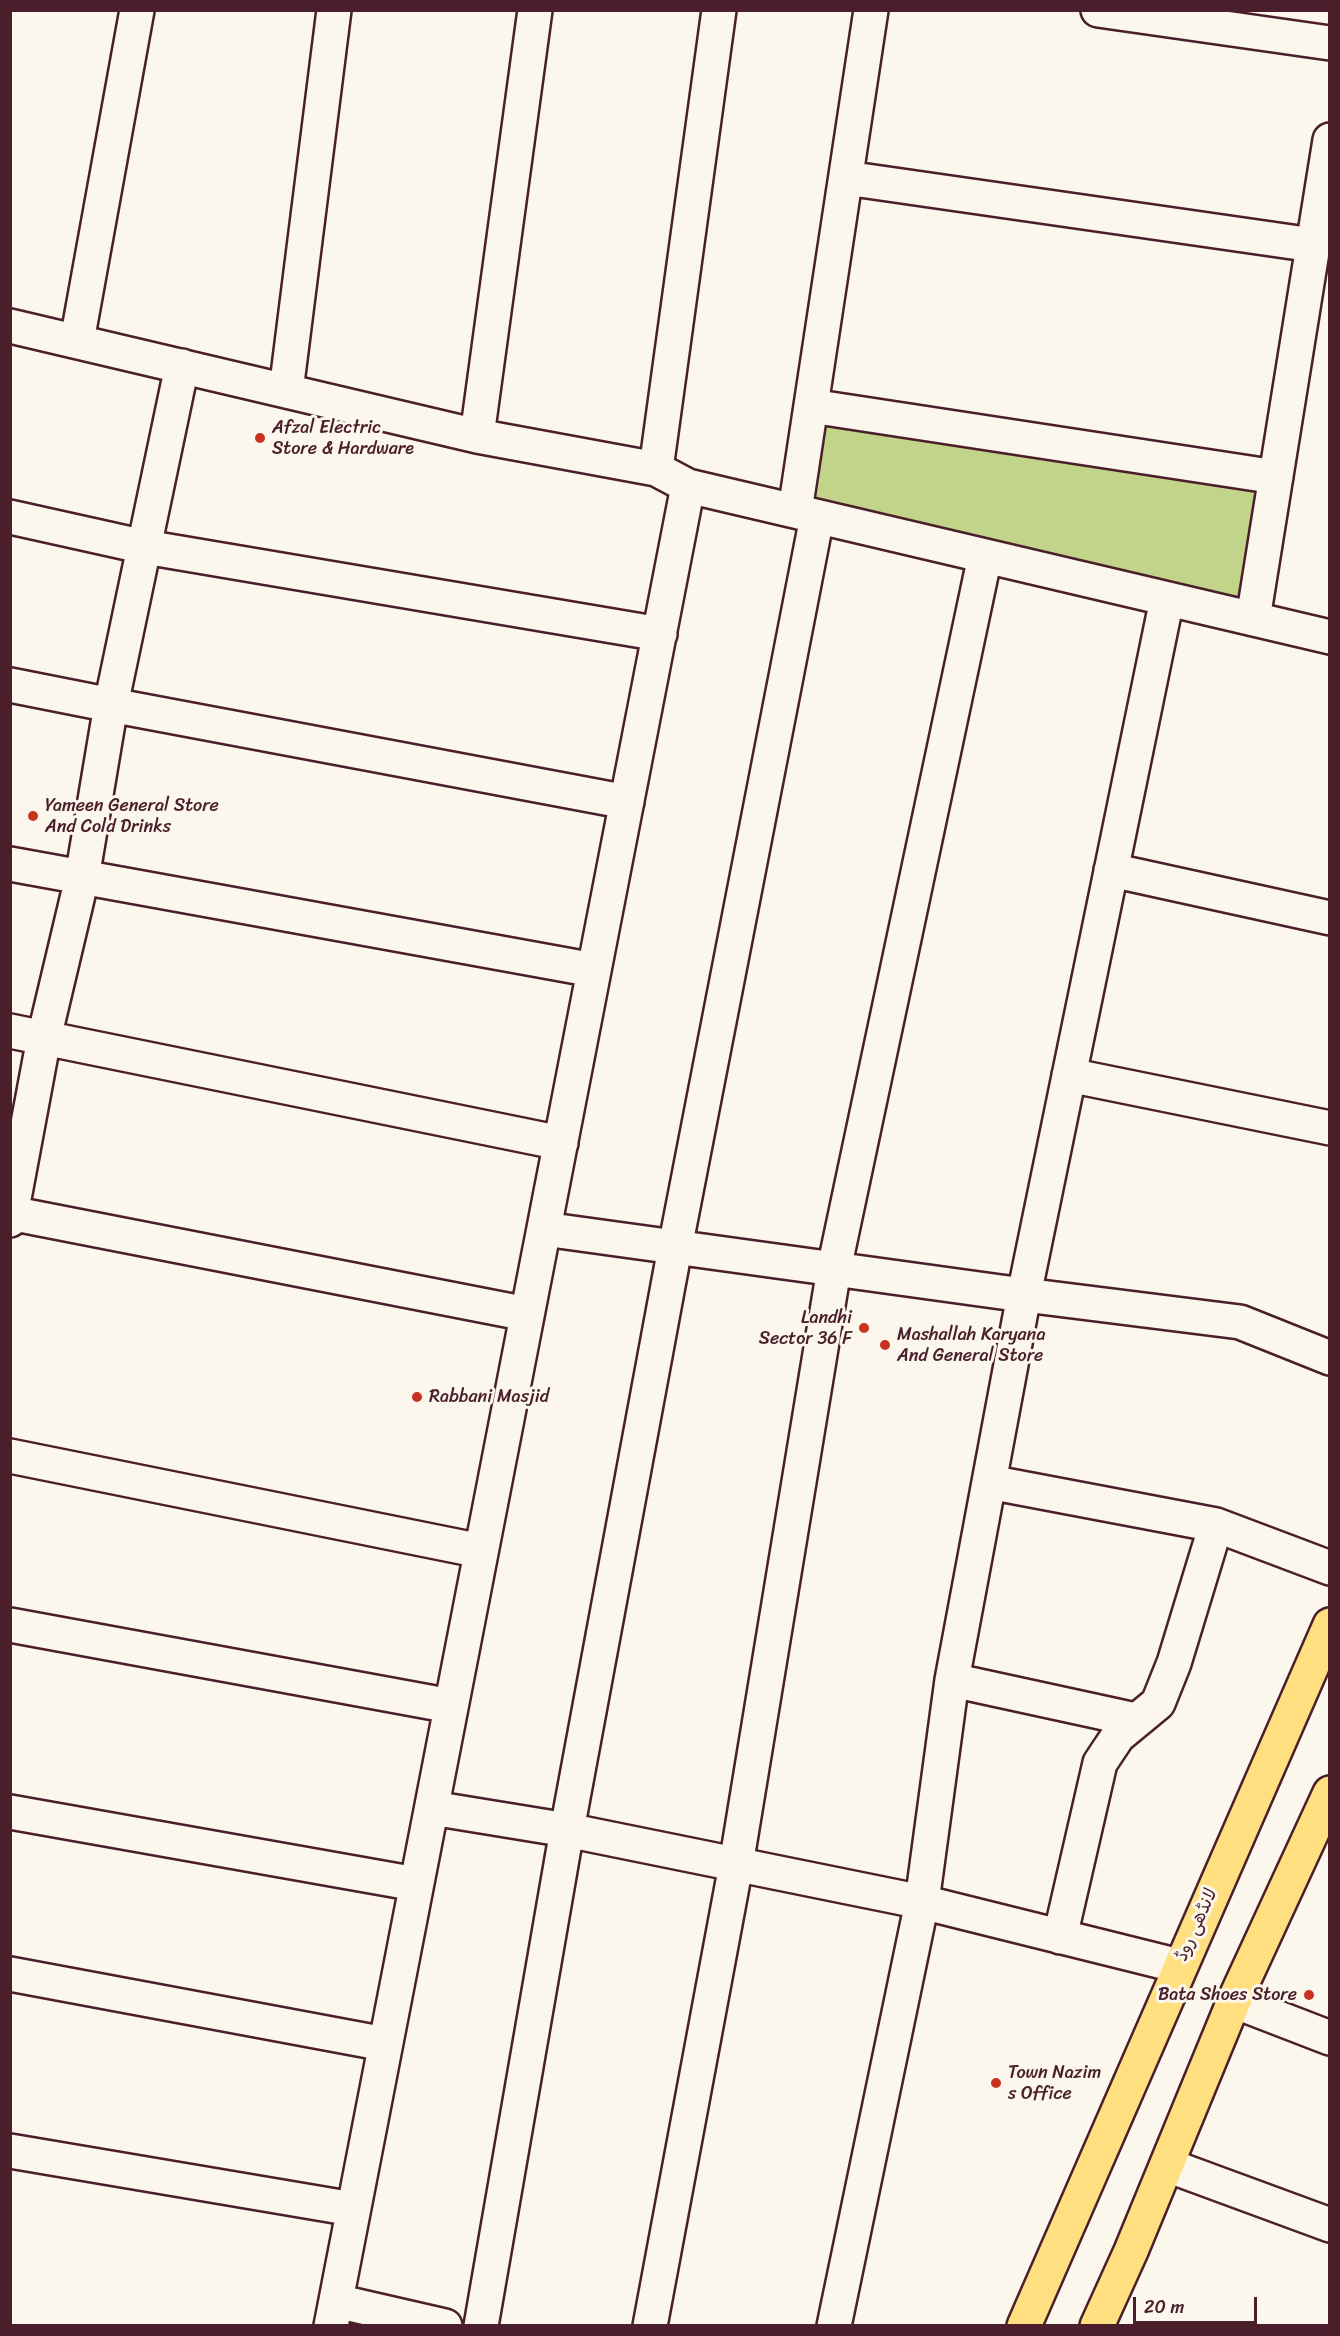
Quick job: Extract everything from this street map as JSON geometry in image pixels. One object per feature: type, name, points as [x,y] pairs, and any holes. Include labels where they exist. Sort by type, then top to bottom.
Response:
[{"type":"main road","name":"لانڈھی روڈ","points":[[1024,2325],[1329,1625]]},
{"type":"main road","points":[[1102,2324],[1234,2001],[1321,1831],[1329,1793]]},
{"type":"street","points":[[77,341],[136,10]]},
{"type":"street","points":[[286,391],[334,10]]},
{"type":"street","points":[[477,436],[535,10]]},
{"type":"street","points":[[656,469],[719,10]]},
{"type":"street","points":[[482,2325],[567,1830],[675,1248],[806,514],[811,406],[871,10]]},
{"type":"street","points":[[1098,10],[1329,43]]},
{"type":"street","points":[[1253,619],[1329,140]]},
{"type":"street","points":[[846,178],[1313,245]]},
{"type":"street","points":[[10,326],[477,436],[656,469],[688,486],[1329,637]]},
{"type":"street","points":[[182,366],[111,705],[82,878],[44,1038],[11,1216],[527,1314]]},
{"type":"street","points":[[811,406],[1276,477]]},
{"type":"street","points":[[445,2325],[333,2313],[688,486]]},
{"type":"street","points":[[10,517],[145,547],[660,634]]},
{"type":"street","points":[[650,2325],[736,1865],[834,1269],[985,556]]},
{"type":"street","points":[[834,2325],[922,1902],[952,1680],[1024,1294],[1167,599]]},
{"type":"street","points":[[10,685],[627,802]]},
{"type":"street","points":[[10,864],[594,970]]},
{"type":"street","points":[[1111,870],[1329,918]]},
{"type":"street","points":[[10,1031],[561,1143]]},
{"type":"street","points":[[1069,1075],[1329,1128]]},
{"type":"street","points":[[544,1230],[1240,1322],[1329,1358]]},
{"type":"street","points":[[10,1456],[481,1551]]},
{"type":"street","points":[[989,1482],[1216,1525],[1329,1568]]},
{"type":"street","points":[[1060,1937],[1100,1762],[1118,1736],[1158,1702],[1167,1683],[1216,1525]]},
{"type":"street","points":[[10,1625],[451,1706]]},
{"type":"street","points":[[952,1680],[1136,1720]]},
{"type":"street","points":[[432,1808],[567,1830],[922,1902],[1179,1966]]},
{"type":"street","points":[[10,1812],[416,1884]]},
{"type":"street","points":[[10,1974],[385,2044]]},
{"type":"street","points":[[1234,2001],[1329,2038]]},
{"type":"street","points":[[10,2151],[353,2209]]},
{"type":"street","points":[[1167,2165],[1329,2225]]},
{"type":"green space","points":[[811,406],[1276,477],[1253,619],[795,511]]},
{"type":"place","name":"Afzal Electric Store & Hardware","points":[[260,438]]},
{"type":"place","name":"Yameen General Store And Cold Drinks","points":[[33,816]]},
{"type":"place","name":"Landhi Sector 36 F","points":[[864,1328]]},
{"type":"place","name":"Mashallah Karyana And General Store","points":[[885,1345]]},
{"type":"place","name":"Rabbani Masjid","points":[[417,1397]]},
{"type":"place","name":"Bata Shoes Store","points":[[1309,1995]]},
{"type":"place","name":"Town Nazim s Office","points":[[996,2083]]}]
